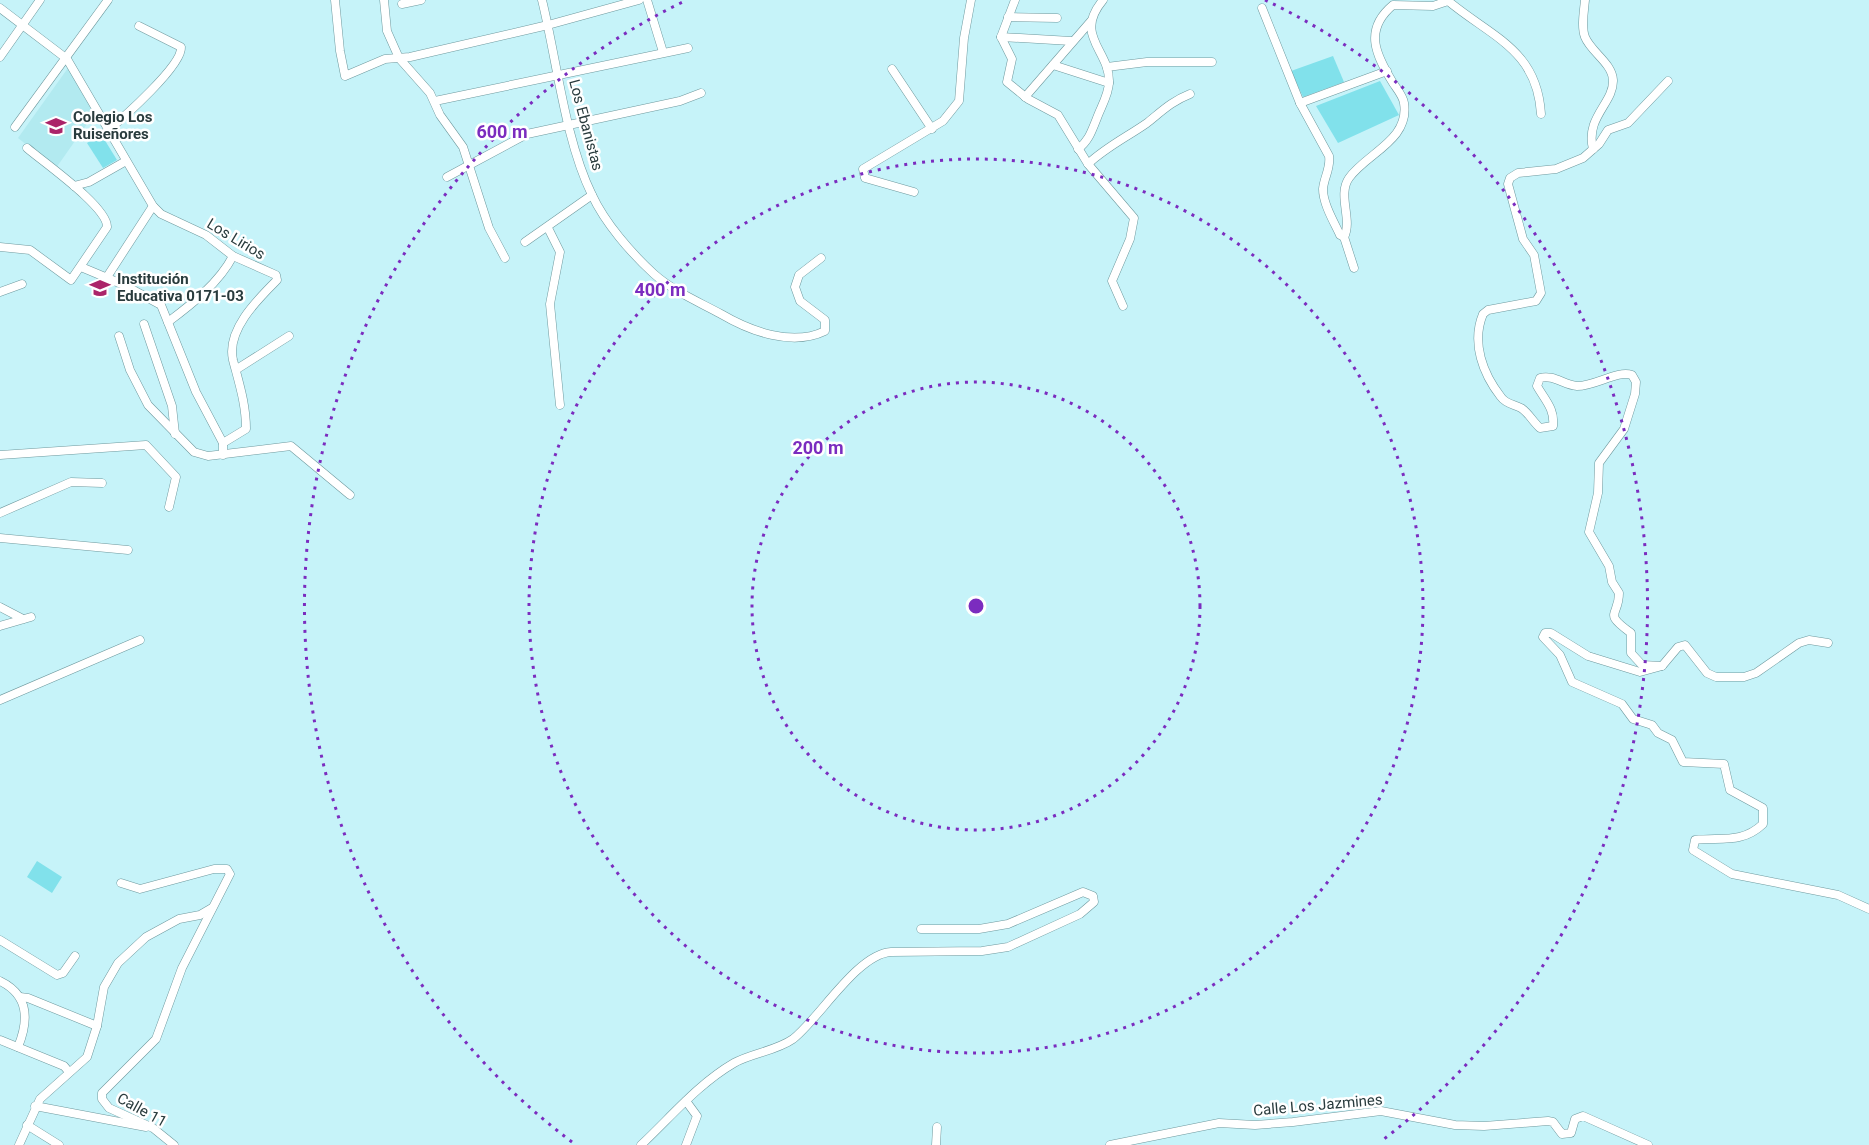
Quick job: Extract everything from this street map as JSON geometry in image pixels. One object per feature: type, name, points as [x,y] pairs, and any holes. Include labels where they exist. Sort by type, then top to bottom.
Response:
[{"type":"street","points":[[0,57],[40,0]]},
{"type":"street","points":[[15,127],[108,0]]},
{"type":"street","points":[[335,0],[345,76],[385,59],[399,58],[548,25],[639,0]]},
{"type":"street","points":[[384,0],[387,31],[399,58],[435,100],[440,115],[463,147],[489,228],[505,258]]},
{"type":"street","points":[[402,4],[421,0]]},
{"type":"street","name":"Los Ebanistas","points":[[542,0],[570,125],[591,195],[605,218],[655,274],[683,294],[739,325],[758,332],[796,338],[825,331],[825,320],[800,301],[795,287],[799,276],[821,258]]},
{"type":"street","points":[[647,0],[663,52]]},
{"type":"street","points":[[914,192],[865,178],[862,169],[888,152],[932,129],[950,113],[961,94],[964,38],[971,0]]},
{"type":"street","points":[[1015,0],[1001,37],[1012,58],[1007,82],[1025,97],[1058,115],[1088,164],[1134,218],[1130,239],[1112,281],[1123,306]]},
{"type":"street","points":[[1025,97],[1071,41],[1091,21],[1103,0]]},
{"type":"street","points":[[1354,268],[1344,237],[1344,187],[1357,170],[1394,139],[1404,113],[1404,100],[1374,49],[1375,34],[1383,14],[1393,5],[1433,6],[1448,0],[1492,33],[1534,75],[1541,114]]},
{"type":"street","points":[[1585,0],[1586,39],[1609,69],[1613,79],[1608,99],[1595,116],[1593,149]]},
{"type":"street","name":"Los Lirios","points":[[0,8],[67,59],[107,131],[153,206],[161,214],[206,235],[233,256],[277,277],[245,315],[232,349],[237,369]]},
{"type":"street","points":[[1262,8],[1299,103],[1329,156],[1330,164],[1323,188],[1324,197],[1340,235],[1344,237]]},
{"type":"street","points":[[1008,17],[1057,18]]},
{"type":"street","points":[[1078,149],[1090,136],[1109,83],[1107,67],[1099,54],[1091,21]]},
{"type":"street","points":[[107,131],[155,85],[181,54],[181,47],[139,26]]},
{"type":"street","points":[[1001,37],[1071,41]]},
{"type":"street","points":[[435,100],[688,48]]},
{"type":"street","points":[[1107,67],[1147,62],[1212,62]]},
{"type":"street","points":[[1053,65],[1109,83]]},
{"type":"street","points":[[892,69],[932,129]]},
{"type":"street","points":[[1299,103],[1387,71]]},
{"type":"street","points":[[1662,666],[1642,665],[1631,653],[1631,633],[1617,623],[1615,618],[1618,591],[1612,582],[1609,566],[1589,532],[1598,493],[1599,463],[1624,429],[1635,394],[1636,382],[1632,375],[1626,373],[1592,384],[1574,386],[1550,377],[1540,378],[1537,386],[1552,408],[1554,416],[1553,426],[1548,429],[1540,428],[1522,408],[1509,404],[1500,397],[1479,358],[1480,321],[1483,314],[1488,310],[1536,301],[1541,293],[1533,254],[1521,235],[1508,184],[1510,178],[1518,173],[1545,171],[1575,162],[1593,149],[1608,130],[1628,123],[1668,81]]},
{"type":"street","points":[[447,177],[514,139],[680,101],[701,93]]},
{"type":"street","points":[[1088,164],[1106,148],[1148,122],[1163,107],[1190,94]]},
{"type":"street","points":[[0,247],[30,250],[71,280],[107,224],[74,186],[27,148]]},
{"type":"street","points":[[74,186],[89,182],[126,161]]},
{"type":"street","points":[[525,242],[548,228],[591,195]]},
{"type":"street","points":[[107,277],[153,206]]},
{"type":"street","points":[[548,228],[560,252],[550,304],[560,405]]},
{"type":"street","points":[[168,322],[203,292],[233,256]]},
{"type":"street","points":[[81,267],[154,299],[161,305],[196,392],[223,443],[223,455]]},
{"type":"street","points":[[0,292],[22,284]]},
{"type":"street","points":[[144,324],[172,406],[175,434]]},
{"type":"street","points":[[119,336],[130,370],[148,405],[175,434],[201,456],[223,455],[265,447],[291,446],[350,495]]},
{"type":"street","points":[[223,443],[246,429],[242,387],[237,369],[289,336]]},
{"type":"street","points":[[0,455],[146,445],[176,477],[170,507]]},
{"type":"street","points":[[0,513],[71,482],[102,483]]},
{"type":"street","points":[[0,537],[128,550]]},
{"type":"street","points":[[0,607],[27,618],[0,626]]},
{"type":"street","points":[[1828,643],[1809,640],[1799,643],[1756,673],[1744,677],[1716,677],[1707,674],[1685,645],[1678,647],[1662,666],[1645,672],[1636,672],[1588,656],[1551,633],[1545,633],[1543,637],[1560,655],[1572,682],[1622,704],[1634,719],[1652,725],[1658,733],[1672,740],[1683,762],[1724,765],[1730,790],[1763,808],[1762,824],[1749,835],[1730,840],[1695,840],[1693,850],[1732,874],[1838,895],[1869,909]]},
{"type":"street","points":[[0,700],[140,640]]},
{"type":"street","points":[[19,1145],[35,1106],[45,1093],[77,1068],[87,1057],[97,1026],[104,987],[118,963],[130,950],[179,919],[200,915],[216,906],[230,878],[229,871],[224,868],[214,868],[140,889],[121,883]]},
{"type":"street","points":[[641,1145],[686,1101],[734,1063],[794,1039],[828,1000],[879,954],[982,951],[1008,947],[1080,914],[1094,902],[1093,896],[1083,892],[1008,924],[979,929],[921,929]]},
{"type":"street","name":"Calle 11","points":[[174,1145],[153,1128],[109,1108],[102,1096],[104,1090],[150,1048],[156,1039],[182,968],[216,906]]},
{"type":"street","points":[[0,940],[57,975],[63,973],[75,956]]},
{"type":"street","points":[[0,981],[12,988],[25,1006],[26,1017],[18,1047]]},
{"type":"street","points":[[20,997],[28,998],[97,1026]]},
{"type":"street","points":[[0,1040],[64,1066],[69,1072]]},
{"type":"street","points":[[686,1101],[697,1116],[686,1145]]},
{"type":"street","points":[[35,1106],[153,1128]]},
{"type":"street","name":"Calle Los Jazmines","points":[[1110,1145],[1219,1122],[1255,1125],[1381,1112],[1455,1125],[1484,1126],[1548,1120],[1553,1122],[1562,1134],[1567,1135],[1571,1132],[1575,1119],[1582,1116],[1648,1145]]},
{"type":"street","points":[[27,1125],[59,1145]]},
{"type":"street","points":[[936,1145],[937,1127]]},
{"type":"shaded area","points":[[1333,56],[1344,82],[1303,97],[1291,71]]},
{"type":"shaded area","name":"Colegio Los Ruiseñores","points":[[68,68],[94,114],[56,168],[18,138]]},
{"type":"shaded area","points":[[1380,81],[1399,115],[1338,143],[1316,106]]},
{"type":"shaded area","points":[[101,134],[117,160],[103,168],[87,143]]},
{"type":"shaded area","points":[[37,861],[62,877],[52,893],[27,877]]},
{"type":"place","name":"Colegio Los Ruiseñores","points":[[56,126]]},
{"type":"place","name":"Institución Educativa 0171-03","points":[[100,288]]}]
